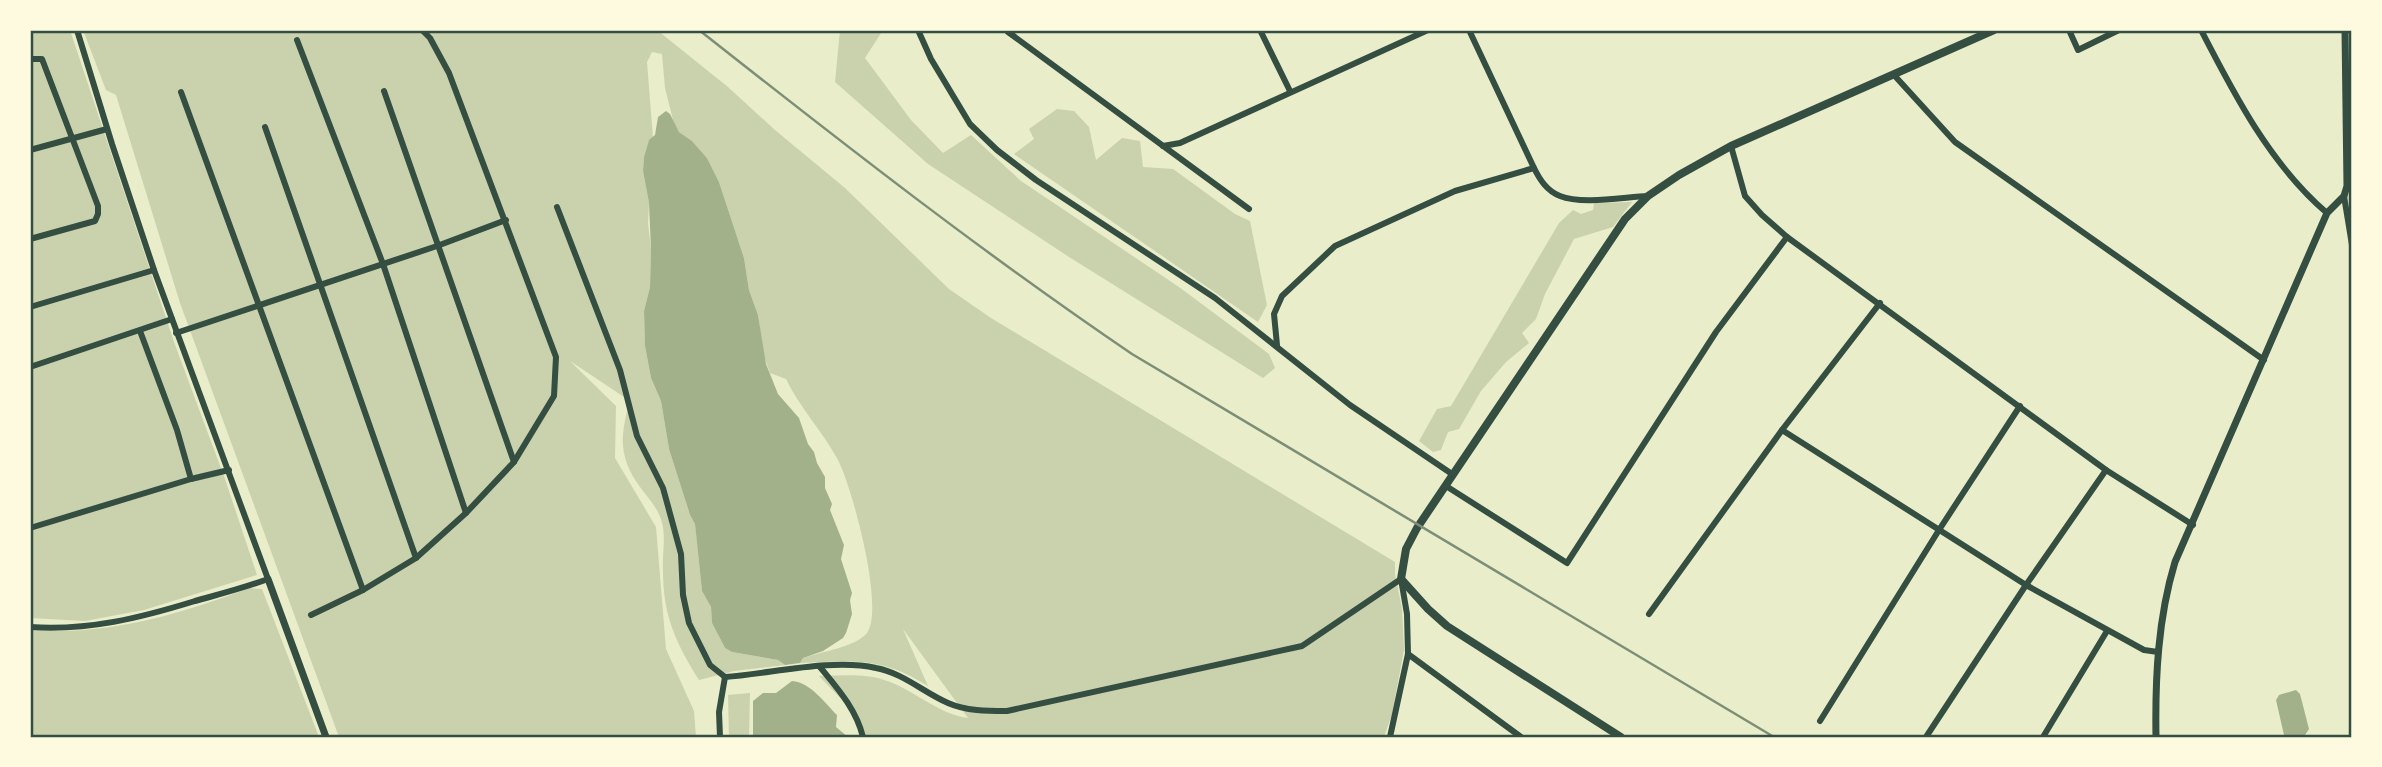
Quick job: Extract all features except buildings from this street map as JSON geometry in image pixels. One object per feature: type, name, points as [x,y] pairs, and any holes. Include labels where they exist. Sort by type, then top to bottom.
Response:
[{"type":"main road","points":[[1621,737],[1447,626],[1427,609],[1401,579],[1406,549],[1417,528],[1625,219],[1648,195],[1731,146],[1994,30]]},
{"type":"street","points":[[77,30],[107,130],[176,332],[326,737]]},
{"type":"street","points":[[311,615],[363,590],[416,558],[466,513],[514,462],[554,396],[556,357],[449,73],[430,38],[422,30]]},
{"type":"street","points":[[918,30],[931,59],[970,124],[997,150],[1036,180],[1215,298],[1350,405],[1452,474]]},
{"type":"street","points":[[1260,30],[1290,91]]},
{"type":"street","points":[[1163,146],[1180,143],[1428,30]]},
{"type":"street","points":[[1469,30],[1534,168],[1547,188],[1560,196],[1577,199],[1648,195]]},
{"type":"street","points":[[2069,30],[2078,50],[2119,30]]},
{"type":"street","points":[[2201,30],[2236,99],[2291,179],[2327,213]]},
{"type":"street","points":[[2345,30],[2347,186],[2344,196],[2352,245]]},
{"type":"street","points":[[1008,32],[1249,209]]},
{"type":"street","points":[[297,40],[383,264],[466,513]]},
{"type":"street","points":[[30,59],[42,59],[97,205],[98,214],[94,221],[30,239]]},
{"type":"street","points":[[1894,75],[1955,142],[2264,359]]},
{"type":"street","points":[[384,91],[514,462]]},
{"type":"street","points":[[181,92],[363,590]]},
{"type":"street","points":[[265,127],[416,558]]},
{"type":"street","points":[[30,150],[107,130]]},
{"type":"street","points":[[1731,146],[1745,196],[1787,237],[2106,470],[2193,525]]},
{"type":"street","points":[[1277,345],[1274,314],[1282,296],[1335,246],[1455,191],[1534,168]]},
{"type":"street","points":[[2156,737],[2158,652],[2167,588],[2175,562],[2327,213],[2344,196]]},
{"type":"street","points":[[557,207],[620,370],[637,436],[663,488],[681,554],[683,595],[689,623],[710,665],[725,677],[851,665],[878,668],[906,679],[952,704],[990,711],[1007,710],[1302,646],[1401,579],[1408,614],[1408,654],[1390,737]]},
{"type":"street","points":[[176,332],[437,246],[506,220]]},
{"type":"street","points":[[1446,486],[1567,563],[1716,331],[1787,237]]},
{"type":"street","points":[[30,307],[155,270]]},
{"type":"street","points":[[1650,614],[1782,430],[1880,303]]},
{"type":"street","points":[[30,367],[172,320]]},
{"type":"street","points":[[140,331],[177,430],[191,479]]},
{"type":"street","points":[[1820,720],[2020,406]]},
{"type":"street","points":[[1782,430],[2026,585],[2144,650],[2158,652]]},
{"type":"street","points":[[30,528],[229,470]]},
{"type":"street","points":[[1926,737],[2106,470]]},
{"type":"street","points":[[30,627],[90,627],[127,621],[268,579]]},
{"type":"street","points":[[2043,737],[2107,631]]},
{"type":"street","points":[[1408,654],[1521,737]]},
{"type":"street","points":[[820,667],[849,702],[863,737]]},
{"type":"street","points":[[720,737],[719,712],[725,677]]},
{"type":"shaded area","points":[[30,30],[70,30],[174,342],[257,575],[144,610],[85,621],[30,618]]},
{"type":"shaded area","points":[[83,30],[657,30],[845,188],[949,289],[991,318],[1395,562],[1402,609],[1404,650],[1392,714],[1384,737],[865,737],[845,703],[819,676],[860,676],[884,680],[946,712],[968,718],[903,629],[928,686],[896,669],[866,662],[800,663],[803,658],[855,642],[867,633],[872,599],[858,520],[838,460],[786,379],[770,373],[764,356],[758,315],[749,290],[744,258],[719,182],[707,158],[674,124],[665,88],[662,54],[652,52],[647,62],[653,138],[649,141],[644,157],[643,171],[649,203],[651,249],[650,287],[644,311],[645,346],[651,378],[661,401],[669,449],[695,524],[702,591],[711,607],[712,623],[725,648],[732,652],[778,660],[785,665],[734,671],[699,680],[684,654],[668,616],[661,518],[633,476],[625,456],[623,435],[630,401],[570,361],[616,406],[615,458],[656,527],[666,649],[694,711],[696,737],[339,737],[180,303],[116,95],[106,90]]},
{"type":"shaded area","points":[[840,30],[883,30],[865,58],[911,120],[943,153],[971,135],[1021,181],[1179,287],[1269,354],[1275,368],[1263,378],[1069,257],[928,164],[835,82]]},
{"type":"shaded area","points":[[1057,109],[1074,111],[1089,127],[1096,160],[1122,138],[1140,141],[1143,167],[1173,169],[1235,214],[1250,221],[1267,305],[1258,322],[1014,154],[1034,139],[1029,129]]},
{"type":"shaded area","points":[[666,111],[679,132],[692,141],[707,158],[719,182],[744,258],[749,290],[758,315],[766,364],[778,394],[799,418],[808,444],[825,477],[825,488],[832,504],[830,510],[844,545],[841,559],[852,593],[852,614],[846,633],[823,651],[803,658],[800,663],[785,665],[778,660],[732,652],[725,648],[712,623],[711,607],[702,591],[695,524],[669,449],[661,401],[651,378],[645,346],[644,311],[650,287],[651,249],[644,157],[649,140],[655,135],[658,117]]},
{"type":"shaded area","points":[[1632,202],[1613,227],[1574,239],[1545,294],[1536,319],[1522,333],[1529,343],[1506,362],[1481,391],[1459,429],[1448,432],[1441,450],[1433,452],[1419,441],[1437,409],[1451,406],[1559,223],[1573,210],[1581,214],[1593,210],[1594,203]]},
{"type":"shaded area","points":[[249,588],[262,589],[319,737],[30,737],[30,630],[86,630],[141,621],[196,607]]},
{"type":"shaded area","points":[[792,681],[805,685],[822,699],[837,715],[836,727],[848,737],[753,737],[753,701],[763,693],[776,693]]},
{"type":"shaded area","points":[[2296,690],[2300,694],[2309,729],[2305,735],[2288,737],[2284,735],[2276,700],[2279,695]]},
{"type":"shaded area","points":[[750,693],[749,737],[729,737],[728,695]]},
{"type":"railway","points":[[699,30],[967,237],[1132,354],[1774,737]]}]
